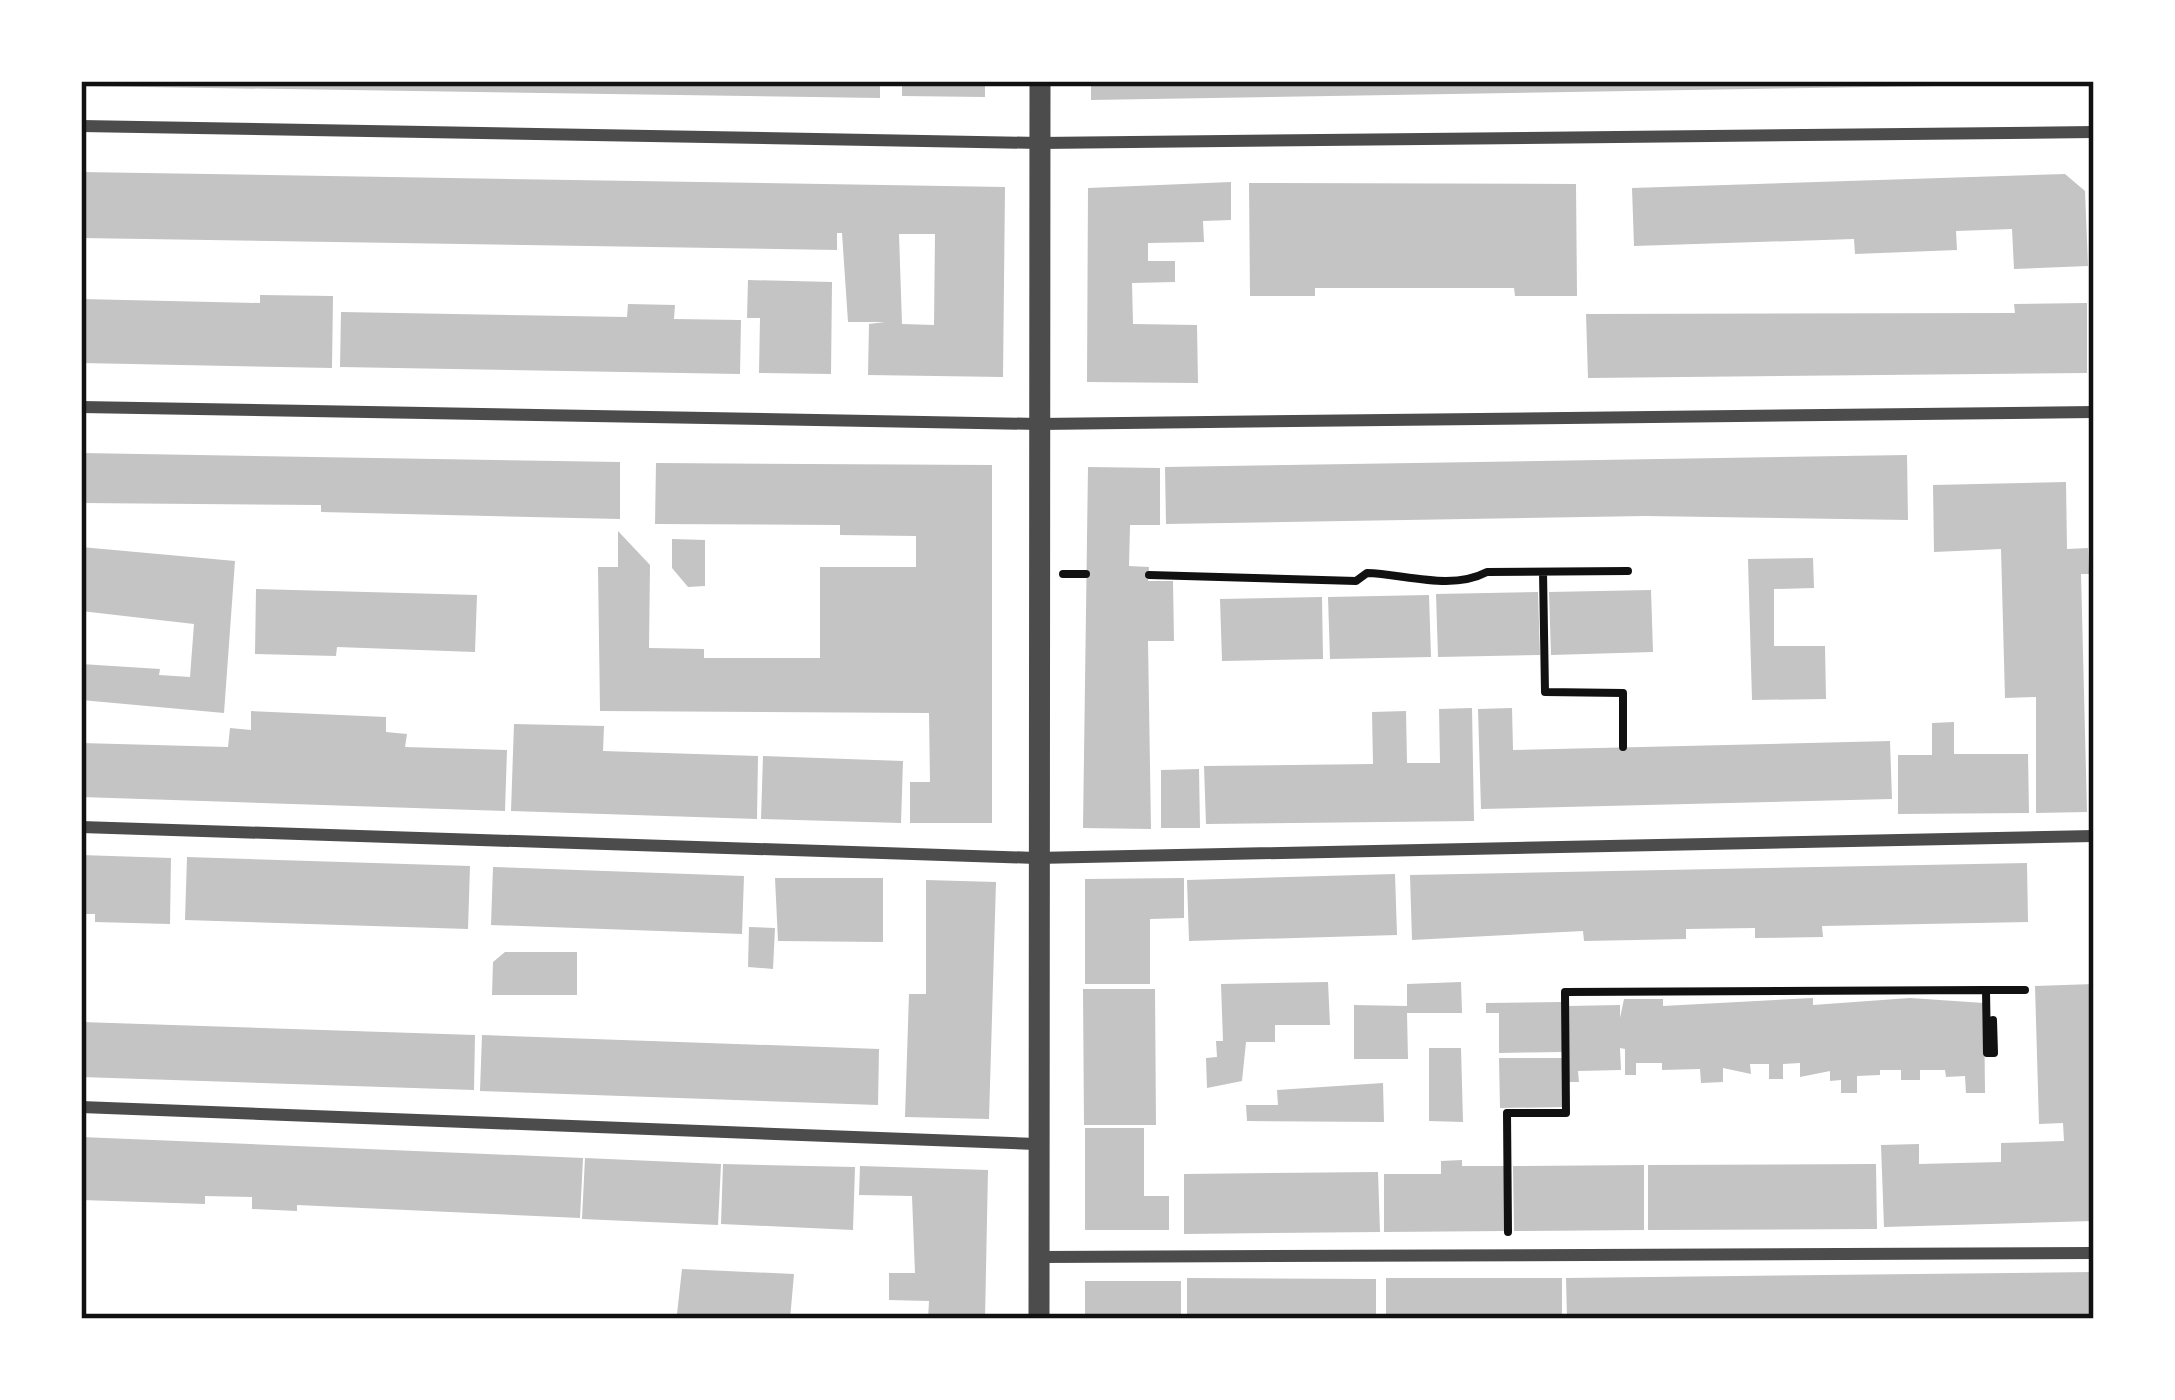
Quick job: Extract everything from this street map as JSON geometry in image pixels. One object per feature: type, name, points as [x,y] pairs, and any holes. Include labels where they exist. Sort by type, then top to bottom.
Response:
[{"type":"street","points":[[1039,1319],[1040,81]]},
{"type":"street","points":[[81,126],[1039,143],[2094,132]]},
{"type":"street","points":[[81,406],[1039,424],[2094,412]]},
{"type":"street","points":[[81,827],[1036,858],[2094,836]]},
{"type":"street","points":[[81,1108],[1036,1144]]},
{"type":"street","points":[[1038,1257],[2094,1252]]},
{"type":"path","points":[[1149,575],[1356,581],[1367,573],[1408,580],[1628,571]]},
{"type":"path","points":[[1543,572],[1545,692],[1623,693],[1623,747]]},
{"type":"path","points":[[1509,1222],[1508,1113],[1566,1113],[1565,992],[2025,990]]},
{"type":"path","points":[[1986,991],[1987,1053],[1994,1052],[1993,1020]]},
{"type":"building","points":[[81,81],[880,81],[880,98],[81,86]]},
{"type":"building","points":[[902,81],[985,81],[985,97],[902,96]]},
{"type":"building","points":[[1091,81],[1935,81],[1935,86],[1091,100]]},
{"type":"building","points":[[81,172],[1005,187],[1003,377],[868,375],[869,324],[885,322],[848,322],[842,233],[837,233],[837,250],[81,238]],"holes":[[[899,234],[935,234],[934,325],[902,324]]]},
{"type":"building","points":[[2065,174],[2085,191],[2088,266],[2014,269],[2012,229],[1956,231],[1957,250],[1855,254],[1854,239],[1634,246],[1632,188]]},
{"type":"building","points":[[1231,182],[1231,220],[1203,221],[1204,242],[1148,243],[1148,261],[1175,261],[1175,282],[1132,283],[1133,324],[1197,325],[1198,383],[1087,382],[1088,188]]},
{"type":"building","points":[[1249,183],[1576,184],[1577,296],[1515,296],[1514,288],[1315,288],[1315,296],[1250,296]]},
{"type":"building","points":[[748,280],[832,282],[831,374],[759,373],[760,318],[747,318]]},
{"type":"building","points":[[260,295],[333,296],[332,368],[81,363],[81,299],[260,303]]},
{"type":"building","points":[[2087,303],[2087,373],[1588,378],[1586,314],[2015,313],[2014,304]]},
{"type":"building","points":[[628,304],[675,305],[674,319],[741,320],[740,374],[340,367],[341,312],[627,317]]},
{"type":"building","points":[[81,453],[620,462],[620,519],[321,512],[321,505],[81,503]]},
{"type":"building","points":[[1907,455],[1908,520],[1645,516],[1166,524],[1165,467]]},
{"type":"building","points":[[656,463],[992,465],[992,823],[910,823],[910,782],[930,782],[929,713],[600,711],[598,567],[618,567],[618,531],[650,565],[649,648],[704,649],[704,658],[820,658],[820,567],[916,567],[916,536],[840,535],[840,525],[655,524]]},
{"type":"building","points":[[1088,467],[1160,468],[1160,525],[1130,525],[1129,566],[1149,567],[1148,581],[1173,581],[1174,641],[1148,641],[1151,829],[1083,828]]},
{"type":"building","points":[[2066,482],[2067,549],[2088,548],[2089,574],[2081,574],[2087,812],[2036,813],[2036,697],[2005,698],[2001,549],[1934,552],[1933,485]]},
{"type":"building","points":[[672,539],[705,540],[705,586],[688,587],[672,568]]},
{"type":"building","points":[[81,547],[235,561],[224,713],[81,700],[81,664],[160,669],[159,675],[190,677],[194,624],[81,611]]},
{"type":"building","points":[[1813,558],[1814,588],[1774,589],[1774,646],[1825,646],[1826,699],[1752,700],[1748,559]]},
{"type":"building","points":[[256,589],[477,595],[475,652],[337,647],[336,656],[255,654]]},
{"type":"building","points":[[1651,590],[1653,652],[1551,655],[1549,592]]},
{"type":"building","points":[[1538,592],[1540,655],[1438,657],[1436,594]]},
{"type":"building","points":[[1429,595],[1431,657],[1330,659],[1328,597]]},
{"type":"building","points":[[1322,597],[1323,659],[1222,661],[1220,599]]},
{"type":"building","points":[[1472,708],[1474,821],[1206,824],[1204,766],[1373,764],[1372,712],[1406,711],[1407,763],[1440,763],[1439,709]]},
{"type":"building","points":[[1512,708],[1513,750],[1890,741],[1892,799],[1481,809],[1478,709]]},
{"type":"building","points":[[251,711],[386,717],[386,732],[407,734],[405,747],[507,750],[505,811],[81,797],[81,743],[228,747],[230,728],[251,730]]},
{"type":"building","points":[[1954,722],[1954,754],[2028,754],[2029,813],[1898,814],[1898,755],[1932,755],[1932,723]]},
{"type":"building","points":[[514,724],[604,726],[603,751],[758,756],[757,819],[511,811]]},
{"type":"building","points":[[763,756],[903,761],[901,823],[761,819]]},
{"type":"building","points":[[1199,769],[1200,828],[1161,828],[1161,770]]},
{"type":"building","points":[[81,855],[171,858],[170,924],[95,922],[95,914],[81,914]]},
{"type":"building","points":[[187,857],[470,866],[468,929],[185,920]]},
{"type":"building","points":[[2027,863],[2028,922],[1822,926],[1823,937],[1755,938],[1755,928],[1686,929],[1686,939],[1584,941],[1583,931],[1412,940],[1410,875]]},
{"type":"building","points":[[493,867],[744,876],[742,934],[491,925]]},
{"type":"building","points":[[1395,874],[1397,935],[1189,941],[1187,880]]},
{"type":"building","points":[[775,878],[883,878],[883,942],[778,941]]},
{"type":"building","points":[[1184,878],[1184,918],[1150,919],[1150,984],[1085,984],[1085,879]]},
{"type":"building","points":[[926,880],[996,882],[989,1119],[905,1117],[909,994],[926,994]]},
{"type":"building","points":[[749,927],[775,928],[773,969],[748,967]]},
{"type":"building","points":[[505,952],[577,952],[577,995],[492,995],[493,962]]},
{"type":"building","points":[[1328,982],[1330,1025],[1275,1025],[1275,1042],[1246,1042],[1242,1081],[1207,1088],[1206,1058],[1217,1057],[1216,1041],[1223,1041],[1221,984]]},
{"type":"building","points":[[1461,982],[1462,1013],[1407,1013],[1408,1059],[1354,1059],[1354,1005],[1407,1006],[1407,984]]},
{"type":"building","points":[[2094,984],[2094,1221],[1884,1227],[1881,1145],[1919,1144],[1919,1164],[2001,1162],[2001,1143],[2064,1141],[2063,1123],[2039,1124],[2035,986]]},
{"type":"building","points":[[1083,989],[1155,989],[1156,1125],[1084,1125]]},
{"type":"building","points":[[1813,998],[1813,1005],[1910,998],[1984,1003],[1985,1093],[1966,1093],[1965,1076],[1946,1077],[1945,1070],[1920,1070],[1920,1080],[1901,1080],[1901,1070],[1857,1076],[1857,1093],[1841,1093],[1841,1080],[1830,1081],[1830,1071],[1800,1077],[1800,1063],[1783,1064],[1783,1079],[1769,1079],[1769,1064],[1750,1064],[1751,1074],[1723,1068],[1723,1082],[1701,1083],[1700,1069],[1662,1070],[1662,1063],[1636,1063],[1636,1075],[1625,1075],[1625,1049],[1620,1048],[1621,1070],[1578,1071],[1579,1082],[1569,1082],[1568,1006],[1620,1005],[1620,1018],[1624,999],[1663,999],[1663,1006]]},
{"type":"building","points":[[1563,1002],[1565,1052],[1499,1053],[1499,1013],[1486,1013],[1486,1003]]},
{"type":"building","points":[[81,1022],[475,1035],[474,1090],[81,1077]]},
{"type":"building","points":[[482,1035],[879,1049],[878,1105],[480,1091]]},
{"type":"building","points":[[1429,1048],[1461,1048],[1463,1122],[1429,1121]]},
{"type":"building","points":[[1499,1058],[1564,1058],[1564,1107],[1500,1108]]},
{"type":"building","points":[[1383,1083],[1384,1122],[1247,1121],[1246,1105],[1278,1105],[1277,1090]]},
{"type":"building","points":[[1085,1128],[1144,1128],[1144,1196],[1169,1196],[1169,1230],[1085,1230]]},
{"type":"building","points":[[81,1137],[583,1158],[580,1218],[297,1205],[297,1211],[252,1209],[252,1197],[205,1196],[205,1204],[81,1200]]},
{"type":"building","points":[[585,1158],[721,1164],[718,1225],[582,1219]]},
{"type":"building","points":[[1462,1160],[1462,1166],[1506,1166],[1506,1231],[1384,1232],[1384,1174],[1441,1174],[1441,1161]]},
{"type":"building","points":[[723,1164],[855,1167],[853,1230],[721,1224]]},
{"type":"building","points":[[1876,1164],[1877,1229],[1648,1230],[1648,1165]]},
{"type":"building","points":[[1644,1165],[1644,1230],[1514,1231],[1513,1166]]},
{"type":"building","points":[[860,1166],[988,1170],[985,1319],[928,1319],[929,1301],[889,1300],[889,1273],[915,1273],[912,1196],[859,1195]]},
{"type":"building","points":[[1378,1172],[1380,1232],[1184,1234],[1184,1174]]},
{"type":"building","points":[[682,1269],[794,1274],[790,1319],[677,1314]]},
{"type":"building","points":[[2094,1272],[2094,1319],[1567,1319],[1566,1278]]},
{"type":"building","points":[[1187,1278],[1376,1279],[1376,1319],[1187,1319]]},
{"type":"building","points":[[1386,1278],[1562,1278],[1562,1319],[1386,1319]]},
{"type":"building","points":[[1085,1281],[1181,1281],[1181,1319],[1085,1319]]}]
